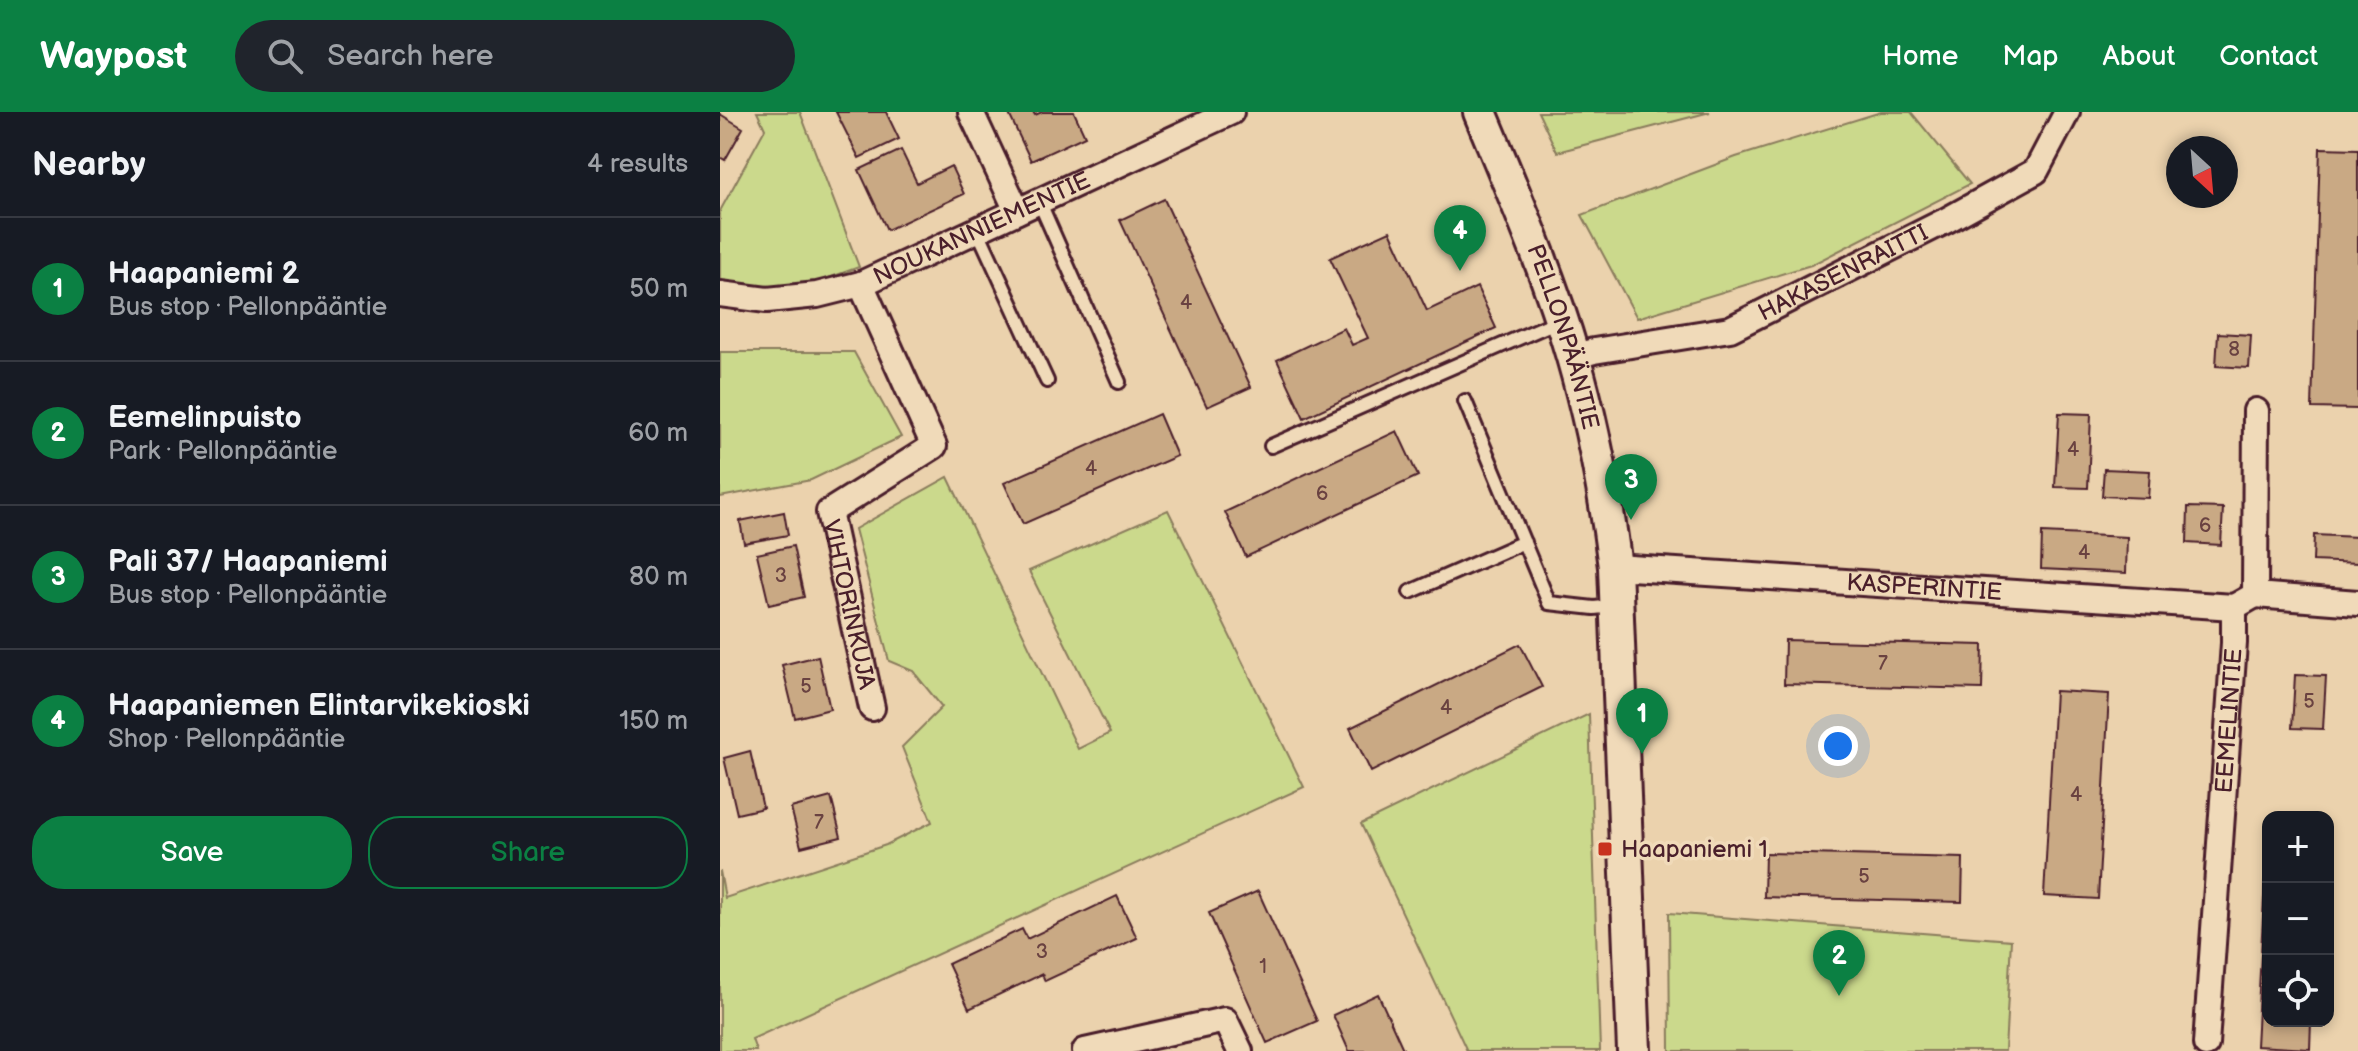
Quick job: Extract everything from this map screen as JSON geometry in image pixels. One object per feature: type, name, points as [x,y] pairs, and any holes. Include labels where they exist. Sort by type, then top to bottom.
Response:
[{"type":"street","points":[[971,112],[1028,206]]},
{"type":"street","name":"NOUKANNIEMENTIE","points":[[720,294],[767,300],[817,295],[861,284],[1231,112]]},
{"type":"street","name":"PELLONPÄÄNTIE","points":[[1480,112],[1515,196],[1573,357],[1606,496],[1617,606],[1634,1051]]},
{"type":"street","name":"HAKASENRAITTI","points":[[1573,357],[1730,329],[1947,220],[2036,171],[2067,112]]},
{"type":"street","name":"VIHTORINKUJA","points":[[861,284],[934,446],[829,512],[872,708]]},
{"type":"street","name":"EEMELINTIE","points":[[2206,1044],[2227,754],[2245,601],[2256,411]]},
{"type":"street","name":"KASPERINTIE","points":[[1615,567],[2245,601],[2358,603]]},
{"type":"street","points":[[1085,1051],[1225,1020],[1240,1051]]},
{"type":"lane","points":[[1028,206],[1119,382]]},
{"type":"lane","points":[[977,229],[1047,381]]},
{"type":"lane","points":[[1271,446],[1560,320]]},
{"type":"lane","points":[[1465,401],[1549,603],[1594,608],[1617,606]]},
{"type":"lane","points":[[1410,592],[1524,542]]},
{"type":"green space","points":[[757,112],[800,112],[859,267],[809,285],[766,289],[720,284],[720,211],[765,129]]},
{"type":"green space","points":[[1538,112],[1710,112],[1557,152]]},
{"type":"green space","points":[[1881,112],[1911,112],[1970,184],[1811,265],[1637,318],[1582,215],[1736,157]]},
{"type":"green space","points":[[720,352],[854,352],[901,437],[811,480],[720,497]]},
{"type":"green space","points":[[948,477],[1078,749],[1110,733],[1029,571],[1168,510],[1304,787],[752,1039],[756,1051],[720,1051],[720,871],[725,898],[886,845],[932,822],[902,747],[942,707],[913,671],[889,661],[855,529]]},
{"type":"green space","points":[[1589,714],[1600,1051],[1467,1051],[1361,824]]},
{"type":"green space","points":[[1669,913],[2011,940],[2005,1051],[1670,1051]]},
{"type":"building","points":[[836,112],[886,112],[899,139],[859,158]]},
{"type":"building","points":[[1008,112],[1033,112],[1035,115],[1042,112],[1074,112],[1085,136],[1031,161]]},
{"type":"building","points":[[720,114],[743,128],[725,160],[720,157]]},
{"type":"building","points":[[2320,148],[2358,149],[2358,409],[2312,408]]},
{"type":"building","points":[[901,150],[917,183],[951,166],[964,194],[887,230],[859,170]]},
{"type":"building","points":[[1164,199],[1251,387],[1207,407],[1120,220]]},
{"type":"building","points":[[1390,231],[1427,311],[1477,287],[1496,328],[1304,418],[1277,360],[1344,328],[1352,345],[1368,338],[1330,258]]},
{"type":"building","points":[[2218,333],[2251,335],[2249,368],[2216,366]]},
{"type":"building","points":[[2059,413],[2091,414],[2088,488],[2055,487]]},
{"type":"building","points":[[1159,414],[1177,456],[1023,524],[1004,483]]},
{"type":"building","points":[[1397,431],[1418,476],[1246,557],[1225,512]]},
{"type":"building","points":[[2104,469],[2150,471],[2148,498],[2102,496]]},
{"type":"building","points":[[2188,507],[2223,508],[2221,545],[2187,543]]},
{"type":"building","points":[[784,512],[788,535],[744,543],[740,521]]},
{"type":"building","points":[[2042,533],[2127,537],[2126,573],[2041,569]]},
{"type":"building","points":[[2314,535],[2358,537],[2358,563],[2313,561]]},
{"type":"building","points":[[793,546],[804,597],[769,605],[757,554]]},
{"type":"building","points":[[1785,640],[1983,645],[1982,689],[1784,684]]},
{"type":"building","points":[[1520,644],[1542,687],[1371,772],[1350,728]]},
{"type":"building","points":[[818,656],[830,709],[795,718],[782,665]]},
{"type":"building","points":[[2295,675],[2326,676],[2323,729],[2292,728]]},
{"type":"building","points":[[2055,691],[2109,694],[2098,899],[2044,896]]},
{"type":"building","points":[[750,751],[763,808],[737,814],[724,758]]},
{"type":"building","points":[[831,797],[841,837],[801,847],[791,808]]},
{"type":"building","points":[[1765,853],[1963,858],[1962,902],[1764,897]]},
{"type":"building","points":[[1258,891],[1317,1021],[1267,1043],[1209,913]]},
{"type":"building","points":[[1117,896],[1137,938],[1045,981],[1042,974],[969,1009],[948,964],[1022,929],[1027,939]]},
{"type":"building","points":[[2262,934],[2262,1027],[2311,1027],[2310,1049],[2256,1046]]},
{"type":"building","points":[[1378,994],[1404,1051],[1349,1051],[1333,1015]]},
{"type":"place","name":"Haapaniemen Elintarvikekioski","points":[[1460,271]]},
{"type":"place","name":"Pali 37/ Haapaniemi","points":[[1631,520]]},
{"type":"place","name":"Haapaniemi 2","points":[[1642,754]]},
{"type":"place","name":"Haapaniemi 1","points":[[1605,849]]},
{"type":"place","name":"Eemelinpuisto","points":[[1839,996]]}]
